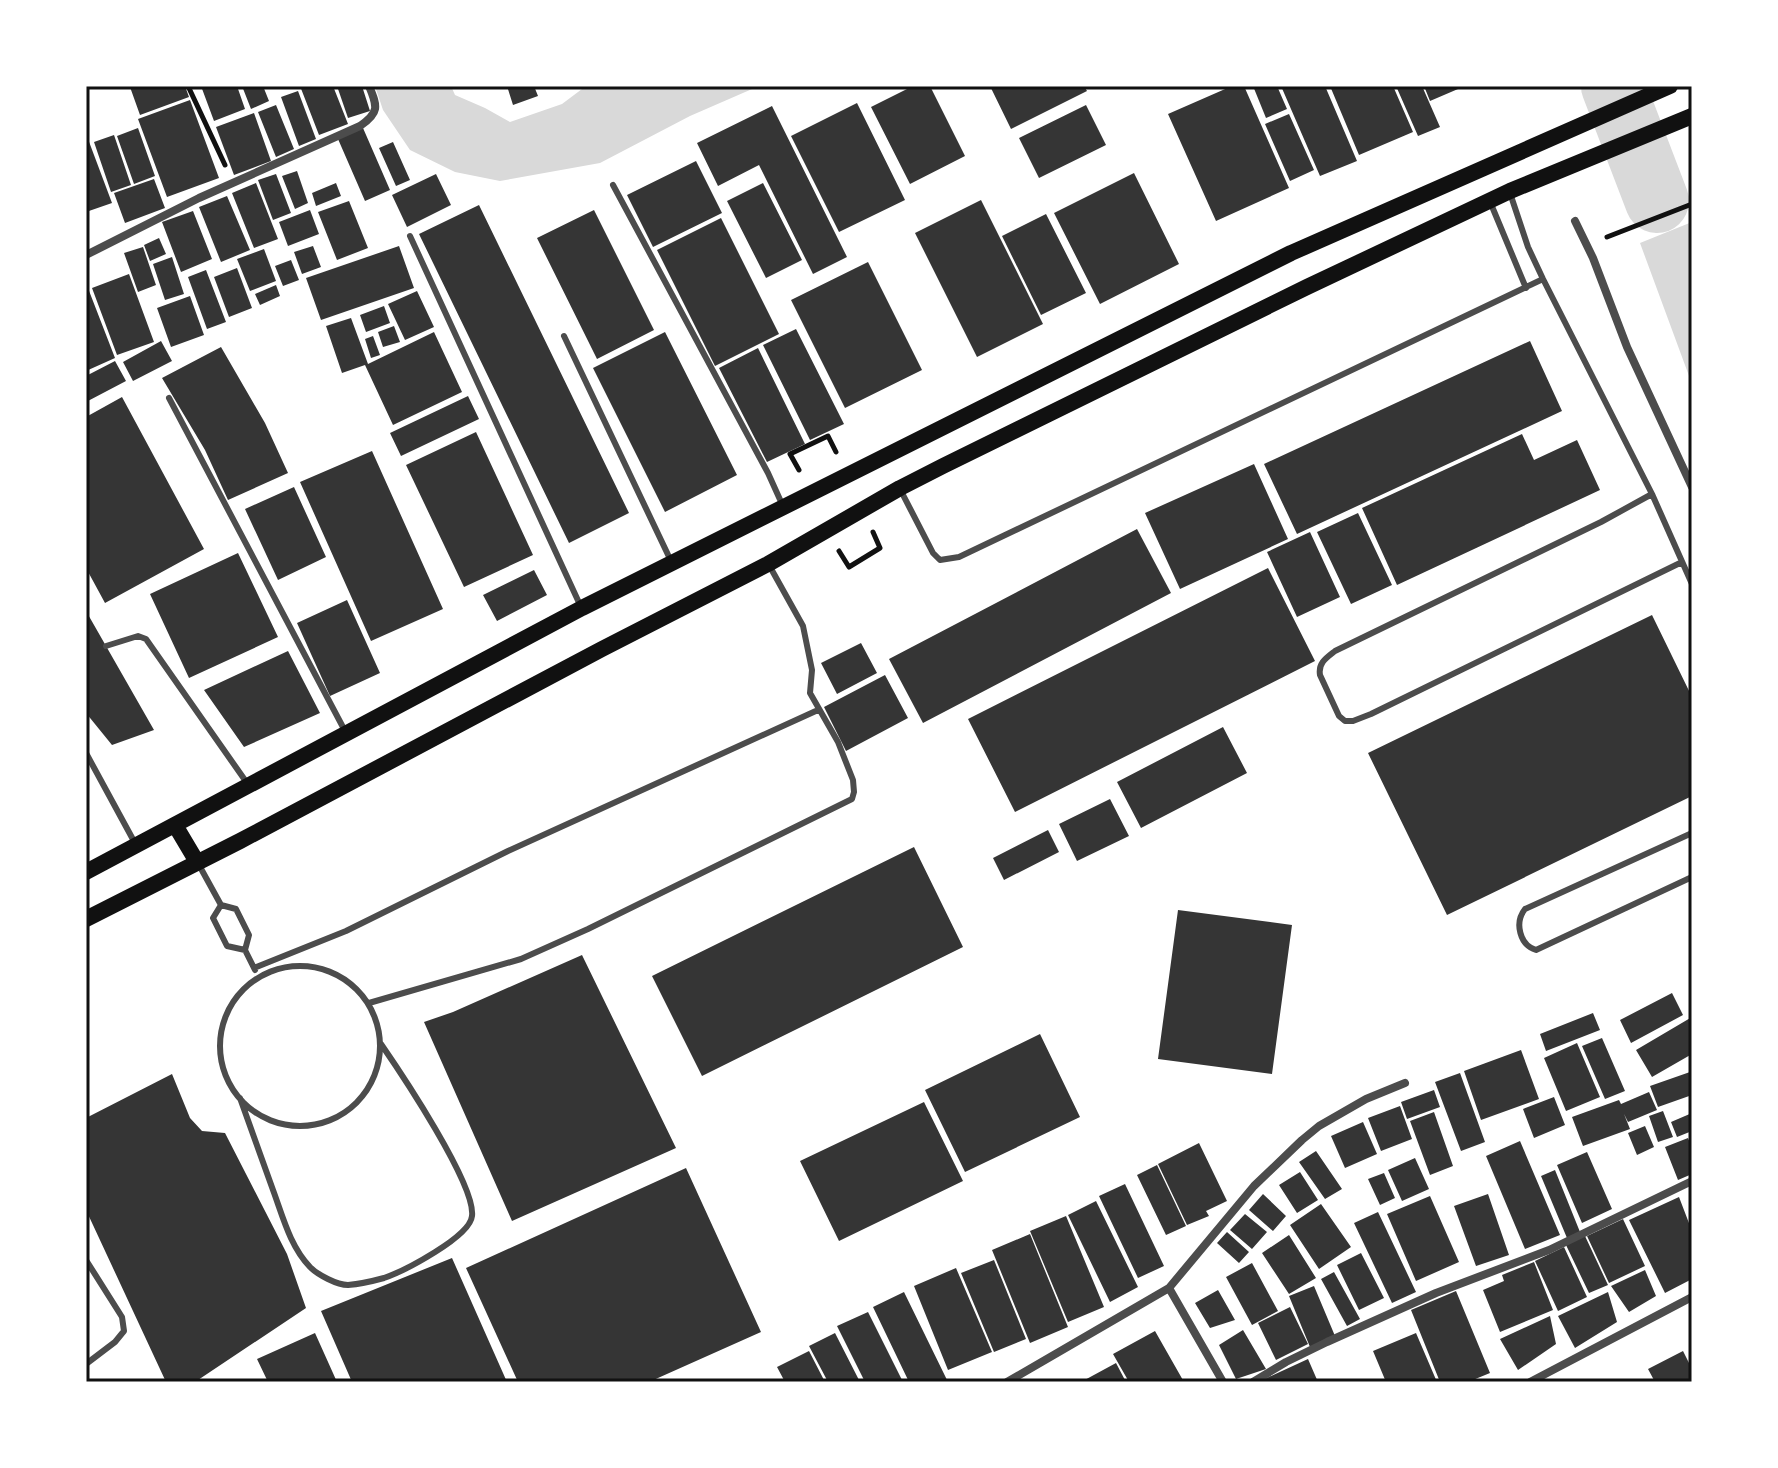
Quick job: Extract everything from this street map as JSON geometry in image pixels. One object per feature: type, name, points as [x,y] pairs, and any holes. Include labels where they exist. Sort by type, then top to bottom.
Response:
[{"type":"main road","points":[[86,872],[582,608],[1291,253],[1669,86]]},
{"type":"main road","points":[[86,919],[768,564],[900,488],[1307,287],[1510,191],[1688,118]]},
{"type":"main road","points":[[175,825],[197,862]]},
{"type":"street","points":[[86,255],[199,198],[360,126],[376,111],[369,86]]},
{"type":"street","points":[[1575,221],[1593,258],[1627,347],[1692,487]]},
{"type":"street","points":[[1007,1382],[1169,1288],[1254,1186],[1302,1140],[1319,1126],[1366,1099],[1405,1083]]},
{"type":"street","points":[[1253,1382],[1327,1342],[1436,1293],[1549,1250],[1692,1181]]},
{"type":"street","points":[[1169,1288],[1223,1382]]},
{"type":"street","points":[[1530,1382],[1692,1297]]},
{"type":"lane","points":[[613,185],[784,508]]},
{"type":"lane","points":[[1510,191],[1528,247],[1652,494],[1692,584]]},
{"type":"lane","points":[[1490,201],[1526,288]]},
{"type":"lane","points":[[410,236],[582,608]]},
{"type":"lane","points":[[900,488],[933,553],[940,560],[959,557],[1543,279]]},
{"type":"lane","points":[[564,336],[672,563]]},
{"type":"lane","points":[[169,398],[346,734]]},
{"type":"lane","points":[[1652,494],[1601,522],[1335,651],[1323,660],[1319,668],[1326,689],[1339,716],[1345,721],[1353,721],[1682,562]]},
{"type":"lane","points":[[369,1003],[521,959],[852,799],[853,780],[838,742],[810,693],[812,670],[803,626],[768,564]]},
{"type":"lane","points":[[106,646],[138,636],[146,639],[249,786]]},
{"type":"lane","points":[[254,968],[346,931],[508,851],[818,710]]},
{"type":"lane","points":[[86,753],[136,845]]},
{"type":"lane","points":[[1692,833],[1525,909],[1518,923],[1523,940],[1529,948],[1536,950],[1692,877]]},
{"type":"lane","points":[[197,862],[221,905],[236,909],[249,935],[245,950],[258,977]]},
{"type":"lane","points":[[221,905],[213,918],[227,946],[245,950]]},
{"type":"lane","points":[[314,966],[340,975],[356,987],[369,1003],[378,1023],[381,1044],[379,1065],[372,1084],[359,1101],[342,1114],[324,1123],[302,1126],[281,1124],[262,1117],[244,1104],[231,1088],[219,1048],[222,1027],[230,1007],[242,990],[258,977],[278,969],[314,966]]},
{"type":"lane","points":[[240,1098],[293,1243],[310,1267],[344,1285],[385,1277],[440,1250],[467,1229],[472,1216],[458,1170],[381,1044]]},
{"type":"lane","points":[[86,1260],[122,1317],[124,1331],[115,1342],[86,1364]]},
{"type":"path","points":[[188,86],[234,183]]},
{"type":"path","points":[[1633,227],[1692,204]]},
{"type":"path","points":[[796,464],[790,454],[828,436]]},
{"type":"path","points":[[843,557],[849,567],[880,548]]},
{"type":"shaded area","points":[[375,86],[451,86],[455,95],[510,122],[562,104],[586,86],[759,86],[690,116],[600,163],[500,181],[455,172],[410,150],[383,110]]},
{"type":"shaded area","points":[[1692,222],[1692,384],[1640,243]]},
{"type":"pier","points":[[1575,86],[1633,86],[1631,90],[1584,112]]},
{"type":"building","points":[[132,86],[185,86],[189,97],[140,115]]},
{"type":"building","points":[[201,86],[237,86],[245,109],[214,121]]},
{"type":"building","points":[[242,86],[263,86],[269,101],[251,109]]},
{"type":"building","points":[[300,86],[333,86],[348,124],[319,135]]},
{"type":"building","points":[[337,86],[362,86],[370,111],[348,118]]},
{"type":"building","points":[[507,86],[534,86],[538,96],[513,105]]},
{"type":"building","points":[[913,86],[930,86],[965,156],[910,184],[871,107]]},
{"type":"building","points":[[990,86],[1084,86],[1087,91],[1011,129]]},
{"type":"building","points":[[1232,86],[1244,86],[1289,188],[1216,221],[1168,114]]},
{"type":"building","points":[[1253,86],[1277,86],[1287,109],[1266,118]]},
{"type":"building","points":[[1281,86],[1325,86],[1357,161],[1320,176]]},
{"type":"building","points":[[1330,86],[1393,86],[1413,132],[1359,155]]},
{"type":"building","points":[[1396,86],[1422,86],[1440,127],[1418,136]]},
{"type":"building","points":[[1424,86],[1465,86],[1430,101]]},
{"type":"building","points":[[298,91],[316,139],[299,146],[281,97]]},
{"type":"building","points":[[190,100],[219,178],[167,197],[138,119]]},
{"type":"building","points":[[857,103],[905,200],[839,232],[791,136]]},
{"type":"building","points":[[276,105],[294,149],[276,157],[258,112]]},
{"type":"building","points":[[1086,105],[1106,145],[1039,178],[1019,138]]},
{"type":"building","points":[[772,106],[847,257],[813,274],[759,165],[718,186],[697,143]]},
{"type":"building","points":[[254,113],[271,161],[234,175],[216,127]]},
{"type":"building","points":[[1289,114],[1314,170],[1290,181],[1265,124]]},
{"type":"building","points":[[138,128],[155,176],[134,184],[117,136]]},
{"type":"building","points":[[363,128],[390,190],[365,201],[338,139]]},
{"type":"building","points":[[114,135],[131,185],[111,192],[94,142]]},
{"type":"building","points":[[86,140],[112,203],[86,212]]},
{"type":"building","points":[[393,142],[410,180],[396,186],[379,148]]},
{"type":"building","points":[[696,161],[722,213],[653,247],[627,195]]},
{"type":"building","points":[[297,171],[308,203],[295,209],[282,176]]},
{"type":"building","points":[[1134,173],[1179,264],[1100,304],[1054,213]]},
{"type":"building","points":[[276,174],[291,213],[273,220],[258,180]]},
{"type":"building","points":[[436,174],[451,205],[407,227],[392,195]]},
{"type":"building","points":[[154,179],[165,208],[125,223],[114,193]]},
{"type":"building","points":[[256,183],[278,239],[254,248],[232,193]]},
{"type":"building","points":[[336,183],[341,196],[316,206],[312,193]]},
{"type":"building","points":[[763,183],[802,260],[766,278],[727,201]]},
{"type":"building","points":[[227,196],[250,250],[221,262],[199,207]]},
{"type":"building","points":[[981,200],[1043,324],[977,357],[915,233]]},
{"type":"building","points":[[349,201],[368,248],[337,260],[318,212]]},
{"type":"building","points":[[479,205],[629,513],[569,543],[419,234]]},
{"type":"building","points":[[310,210],[319,234],[288,246],[279,222]]},
{"type":"building","points":[[594,210],[654,330],[597,359],[537,238]]},
{"type":"building","points":[[193,211],[212,259],[181,272],[162,222]]},
{"type":"building","points":[[1046,214],[1086,293],[1041,315],[1002,236]]},
{"type":"building","points":[[721,218],[779,334],[715,366],[657,250]]},
{"type":"building","points":[[159,238],[166,254],[150,261],[144,245]]},
{"type":"building","points":[[313,246],[321,267],[302,274],[294,252]]},
{"type":"building","points":[[399,246],[414,288],[321,320],[306,278]]},
{"type":"building","points":[[143,247],[156,285],[138,292],[124,253]]},
{"type":"building","points":[[264,249],[276,281],[250,291],[237,259]]},
{"type":"building","points":[[172,257],[184,294],[165,300],[153,264]]},
{"type":"building","points":[[291,260],[299,280],[283,286],[275,266]]},
{"type":"building","points":[[868,262],[922,370],[845,408],[791,300]]},
{"type":"building","points":[[237,268],[252,308],[229,317],[214,277]]},
{"type":"building","points":[[206,270],[226,322],[207,329],[188,277]]},
{"type":"building","points":[[129,274],[154,342],[117,355],[92,288]]},
{"type":"building","points":[[86,283],[115,358],[86,371]]},
{"type":"building","points":[[276,285],[280,296],[260,305],[255,294]]},
{"type":"building","points":[[417,291],[434,327],[405,340],[388,304]]},
{"type":"building","points":[[190,296],[204,335],[171,347],[157,308]]},
{"type":"building","points":[[384,306],[390,323],[366,332],[360,315]]},
{"type":"building","points":[[351,318],[368,364],[434,332],[462,392],[393,425],[365,365],[342,373],[326,326]]},
{"type":"building","points":[[394,326],[400,342],[383,347],[378,332]]},
{"type":"building","points":[[796,329],[844,424],[810,440],[763,345]]},
{"type":"building","points":[[665,332],[737,475],[665,512],[593,368]]},
{"type":"building","points":[[373,336],[380,355],[371,358],[365,339]]},
{"type":"building","points":[[161,341],[172,361],[133,381],[123,362]]},
{"type":"building","points":[[1530,341],[1562,411],[1297,534],[1264,464]]},
{"type":"building","points":[[221,347],[265,423],[288,473],[228,500],[205,450],[162,378]]},
{"type":"building","points":[[758,348],[805,444],[767,462],[719,368]]},
{"type":"building","points":[[115,361],[126,381],[86,402],[86,376]]},
{"type":"building","points":[[468,396],[479,419],[401,456],[390,433]]},
{"type":"building","points":[[122,397],[204,549],[105,603],[86,568],[86,417]]},
{"type":"building","points":[[476,432],[533,555],[464,587],[406,465]]},
{"type":"building","points":[[1522,434],[1534,460],[1577,440],[1600,490],[1397,585],[1362,508]]},
{"type":"building","points":[[372,451],[443,609],[371,641],[300,482]]},
{"type":"building","points":[[1254,464],[1288,539],[1180,589],[1145,513]]},
{"type":"building","points":[[294,487],[326,557],[278,580],[245,509]]},
{"type":"building","points":[[1358,513],[1392,585],[1351,604],[1317,532]]},
{"type":"building","points":[[1137,529],[1171,593],[923,723],[889,659]]},
{"type":"building","points":[[1310,532],[1340,597],[1297,617],[1267,552]]},
{"type":"building","points":[[238,553],[278,637],[189,678],[150,594]]},
{"type":"building","points":[[1268,568],[1315,661],[1015,812],[968,719]]},
{"type":"building","points":[[534,570],[547,595],[497,621],[483,595]]},
{"type":"building","points":[[347,600],[380,673],[330,696],[297,623]]},
{"type":"building","points":[[86,611],[154,730],[112,745],[86,713]]},
{"type":"building","points":[[1652,615],[1692,697],[1692,796],[1447,915],[1368,753]]},
{"type":"building","points":[[861,643],[877,673],[837,694],[821,663]]},
{"type":"building","points":[[288,651],[320,713],[244,747],[204,690]]},
{"type":"building","points":[[885,675],[908,718],[846,751],[824,707]]},
{"type":"building","points":[[1223,727],[1247,773],[1141,828],[1117,782]]},
{"type":"building","points":[[1110,799],[1129,836],[1077,861],[1059,824]]},
{"type":"building","points":[[1048,830],[1059,852],[1004,880],[993,858]]},
{"type":"building","points":[[914,847],[963,947],[702,1076],[652,976]]},
{"type":"building","points":[[1178,910],[1292,925],[1272,1074],[1158,1059]]},
{"type":"building","points":[[582,955],[676,1148],[512,1221],[424,1022]]},
{"type":"building","points":[[1672,993],[1683,1015],[1631,1043],[1620,1020]]},
{"type":"building","points":[[1593,1013],[1600,1030],[1546,1051],[1540,1034]]},
{"type":"building","points":[[1692,1017],[1692,1054],[1652,1077],[1636,1050]]},
{"type":"building","points":[[1040,1034],[1080,1117],[965,1172],[925,1090]]},
{"type":"building","points":[[1602,1038],[1625,1091],[1605,1099],[1582,1046]]},
{"type":"building","points":[[1577,1043],[1600,1097],[1566,1111],[1544,1058]]},
{"type":"building","points":[[1521,1050],[1539,1099],[1481,1120],[1464,1071]]},
{"type":"building","points":[[1690,1072],[1692,1095],[1658,1107],[1650,1086]]},
{"type":"building","points":[[1460,1073],[1485,1142],[1461,1151],[1435,1082]]},
{"type":"building","points":[[172,1074],[190,1118],[202,1131],[225,1133],[287,1254],[306,1308],[195,1382],[166,1382],[86,1210],[86,1118]]},
{"type":"building","points":[[1434,1090],[1440,1107],[1407,1119],[1401,1102]]},
{"type":"building","points":[[1649,1092],[1657,1110],[1628,1122],[1624,1114],[1630,1129],[1583,1146],[1572,1117],[1619,1100],[1621,1104]]},
{"type":"building","points":[[1554,1097],[1565,1125],[1534,1138],[1523,1109]]},
{"type":"building","points":[[924,1102],[963,1181],[839,1241],[800,1161]]},
{"type":"building","points":[[1400,1106],[1412,1139],[1381,1151],[1368,1118]]},
{"type":"building","points":[[1663,1111],[1673,1137],[1658,1142],[1649,1116]]},
{"type":"building","points":[[1434,1112],[1453,1166],[1430,1175],[1410,1121]]},
{"type":"building","points":[[1692,1113],[1692,1131],[1677,1137],[1671,1122]]},
{"type":"building","points":[[1363,1122],[1377,1154],[1345,1168],[1331,1136]]},
{"type":"building","points":[[1645,1126],[1654,1147],[1637,1155],[1628,1133]]},
{"type":"building","points":[[1688,1138],[1692,1148],[1692,1174],[1678,1180],[1665,1147]]},
{"type":"building","points":[[1520,1141],[1560,1235],[1525,1249],[1486,1156]]},
{"type":"building","points":[[1199,1143],[1227,1201],[1206,1211],[1209,1216],[1187,1225],[1158,1164]]},
{"type":"building","points":[[1316,1151],[1342,1189],[1325,1199],[1299,1162]]},
{"type":"building","points":[[1587,1152],[1612,1209],[1582,1223],[1557,1165]]},
{"type":"building","points":[[1415,1158],[1429,1189],[1402,1201],[1388,1170]]},
{"type":"building","points":[[1157,1165],[1186,1226],[1166,1235],[1137,1175]]},
{"type":"building","points":[[686,1168],[761,1332],[649,1382],[518,1382],[466,1268]]},
{"type":"building","points":[[1555,1170],[1580,1232],[1567,1238],[1541,1176]]},
{"type":"building","points":[[1300,1172],[1318,1200],[1297,1213],[1279,1185]]},
{"type":"building","points":[[1384,1173],[1395,1198],[1380,1205],[1368,1179]]},
{"type":"building","points":[[1125,1184],[1164,1266],[1138,1278],[1099,1196]]},
{"type":"building","points":[[1263,1194],[1286,1216],[1273,1231],[1249,1210]]},
{"type":"building","points":[[1488,1194],[1509,1255],[1476,1266],[1454,1206]]},
{"type":"building","points":[[1430,1196],[1459,1262],[1416,1281],[1387,1214]]},
{"type":"building","points":[[1679,1197],[1692,1231],[1692,1279],[1665,1293],[1629,1220]]},
{"type":"building","points":[[1096,1201],[1138,1287],[1110,1302],[1068,1215]]},
{"type":"building","points":[[1321,1204],[1351,1247],[1319,1269],[1290,1225]]},
{"type":"building","points":[[1378,1212],[1416,1292],[1392,1303],[1354,1223]]},
{"type":"building","points":[[1245,1214],[1267,1232],[1252,1249],[1230,1230]]},
{"type":"building","points":[[1066,1216],[1104,1307],[1068,1322],[1030,1231]]},
{"type":"building","points":[[1623,1219],[1645,1266],[1609,1283],[1587,1236]]},
{"type":"building","points":[[1227,1232],[1249,1252],[1239,1263],[1217,1243]]},
{"type":"building","points":[[1030,1234],[1068,1327],[1030,1343],[992,1250]]},
{"type":"building","points":[[1289,1235],[1316,1278],[1289,1294],[1262,1253]]},
{"type":"building","points":[[1585,1236],[1608,1285],[1589,1293],[1566,1245]]},
{"type":"building","points":[[1564,1247],[1587,1297],[1558,1311],[1535,1261]]},
{"type":"building","points":[[1361,1253],[1384,1298],[1359,1310],[1337,1265]]},
{"type":"building","points":[[452,1258],[507,1382],[352,1382],[321,1311]]},
{"type":"building","points":[[994,1260],[1026,1339],[994,1352],[961,1273]]},
{"type":"building","points":[[1534,1262],[1553,1310],[1500,1332],[1483,1290],[1504,1281],[1502,1275]]},
{"type":"building","points":[[1252,1263],[1278,1311],[1252,1325],[1226,1277]]},
{"type":"building","points":[[956,1268],[992,1352],[948,1370],[914,1286]]},
{"type":"building","points":[[1645,1270],[1656,1296],[1629,1312],[1611,1286]]},
{"type":"building","points":[[1334,1272],[1360,1319],[1347,1326],[1321,1279]]},
{"type":"building","points":[[1314,1286],[1335,1336],[1310,1347],[1289,1296]]},
{"type":"building","points":[[1218,1290],[1235,1320],[1210,1328],[1195,1303]]},
{"type":"building","points":[[1456,1291],[1490,1373],[1468,1382],[1440,1382],[1411,1310]]},
{"type":"building","points":[[904,1292],[948,1382],[909,1382],[873,1307]]},
{"type":"building","points":[[1608,1292],[1617,1322],[1575,1348],[1558,1316]]},
{"type":"building","points":[[1290,1307],[1308,1344],[1276,1360],[1258,1323]]},
{"type":"building","points":[[868,1312],[903,1382],[865,1382],[837,1326]]},
{"type":"building","points":[[1550,1316],[1556,1344],[1518,1370],[1500,1339]]},
{"type":"building","points":[[1243,1330],[1266,1369],[1236,1379],[1219,1345]]},
{"type":"building","points":[[1155,1331],[1184,1382],[1129,1382],[1113,1354]]},
{"type":"building","points":[[315,1333],[337,1382],[268,1382],[257,1359]]},
{"type":"building","points":[[835,1333],[860,1382],[828,1382],[809,1346]]},
{"type":"building","points":[[1416,1333],[1437,1382],[1386,1382],[1373,1351]]},
{"type":"building","points":[[809,1351],[825,1382],[785,1382],[777,1367]]},
{"type":"building","points":[[1683,1351],[1692,1369],[1692,1382],[1655,1382],[1648,1369]]},
{"type":"building","points":[[1308,1359],[1318,1382],[1258,1382]]},
{"type":"building","points":[[1116,1363],[1126,1382],[1081,1382]]},
{"type":"waterway","points":[[1613,86],[1657,201]]}]
